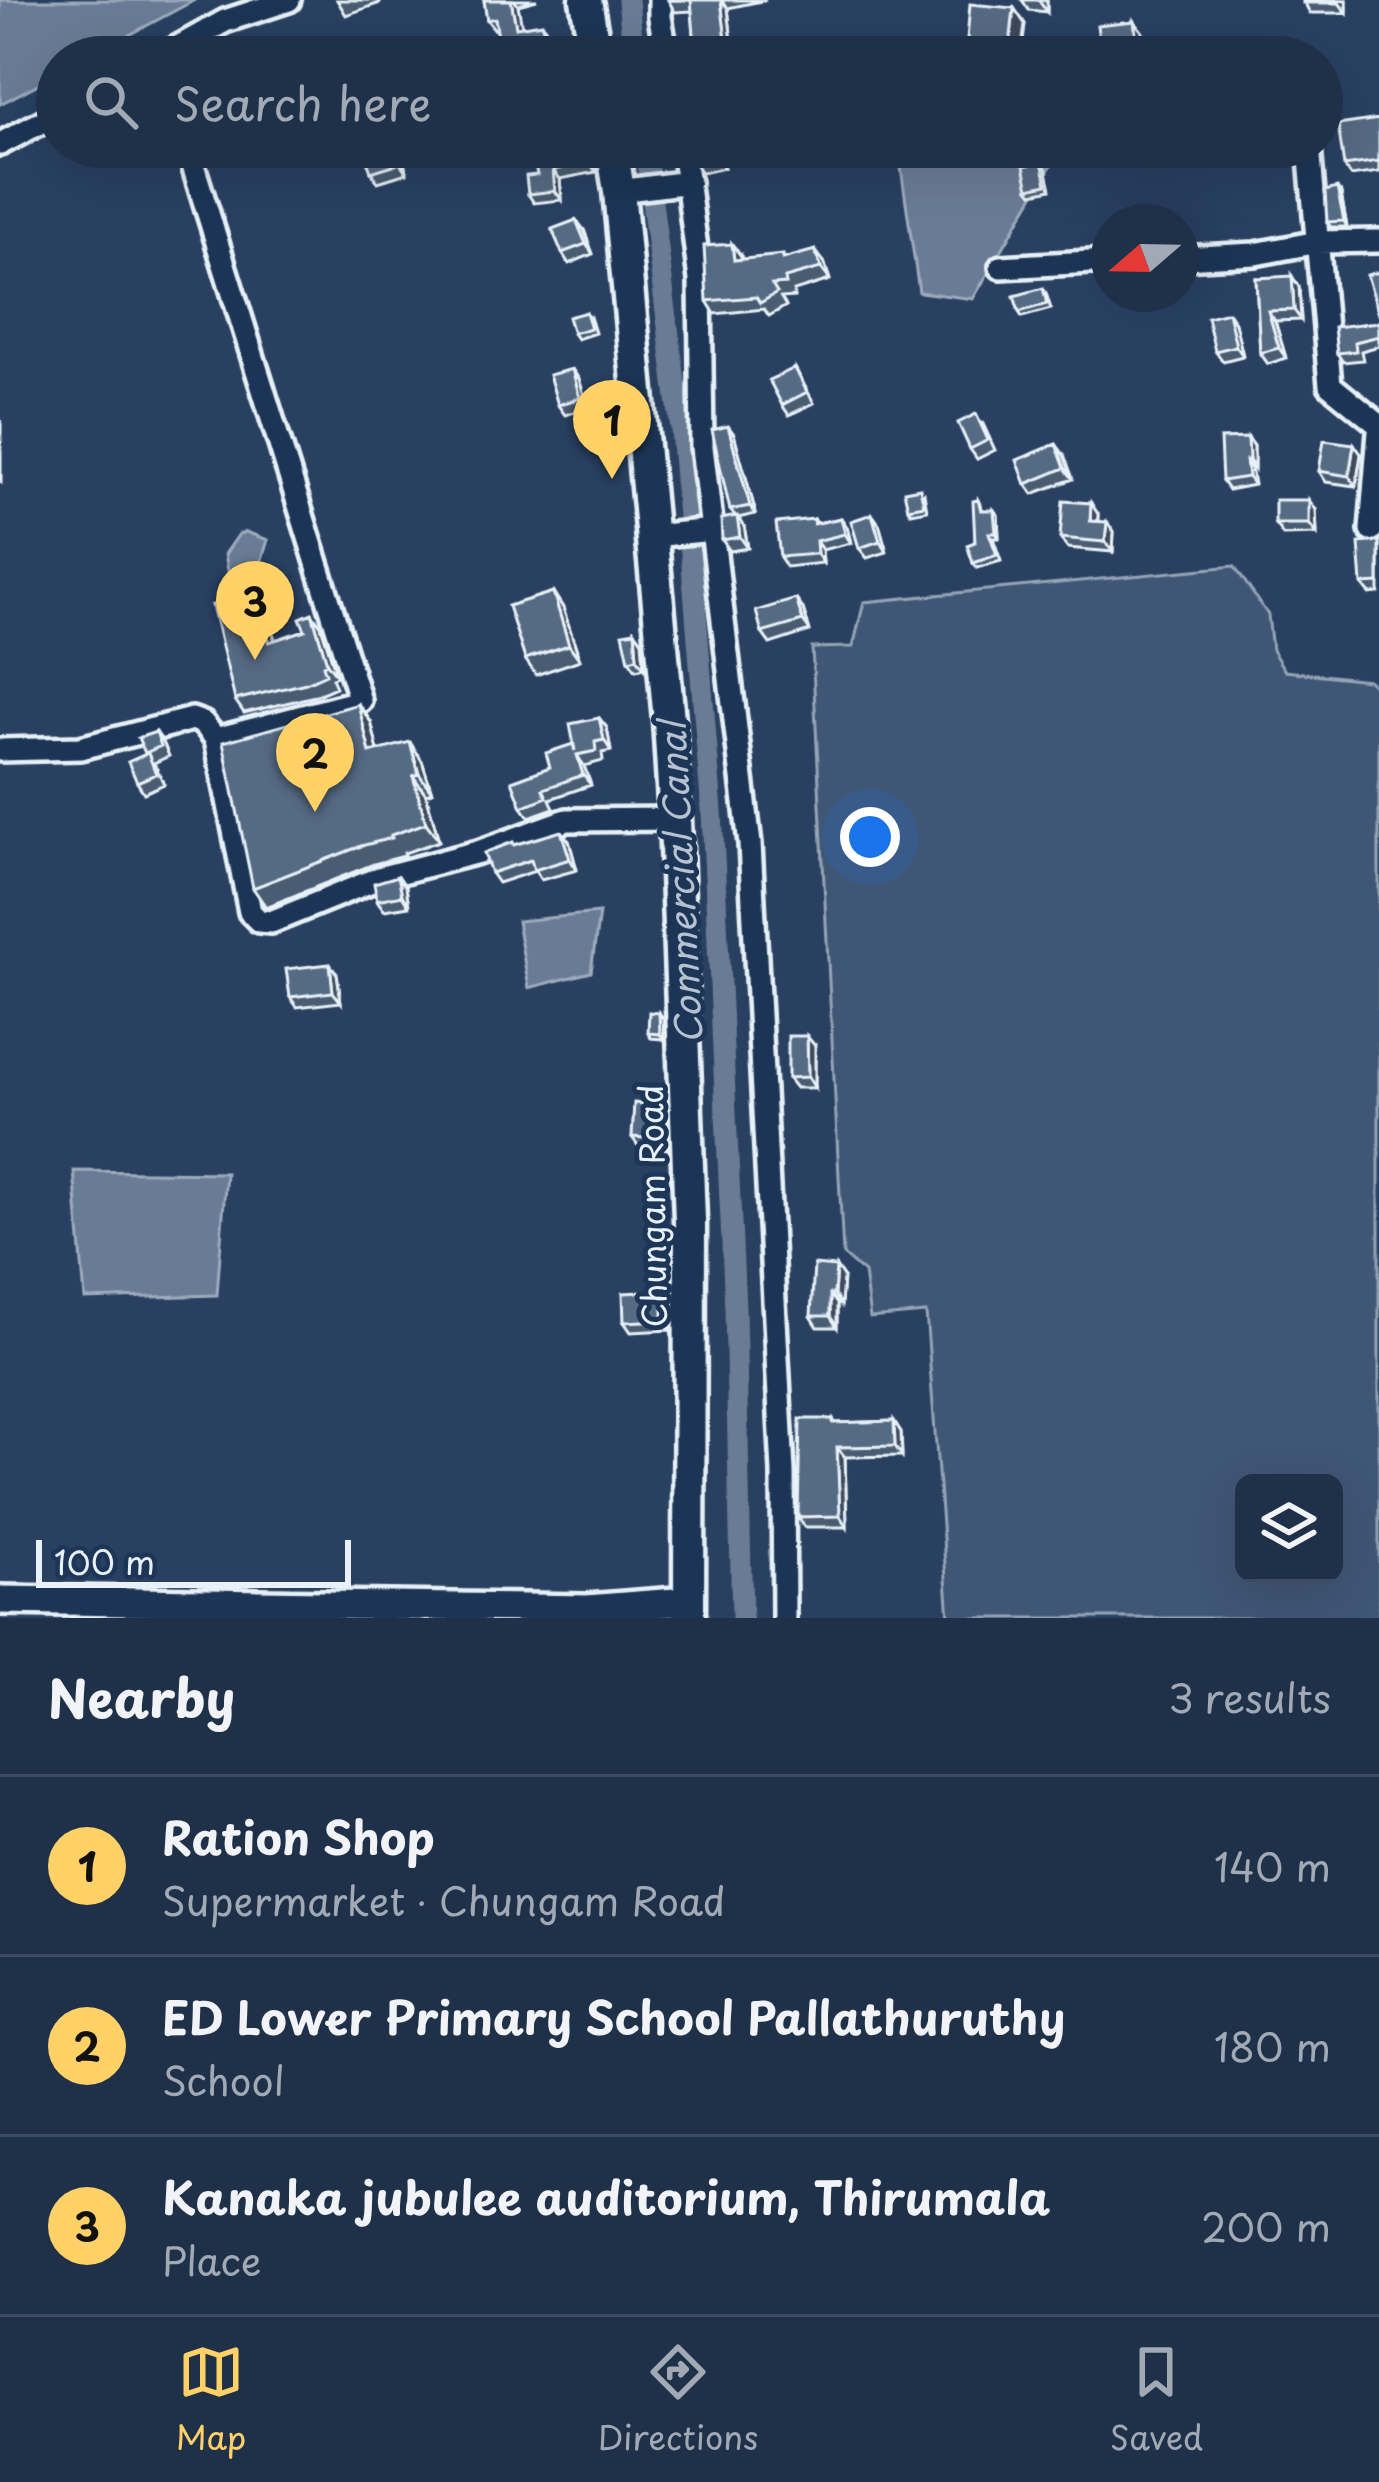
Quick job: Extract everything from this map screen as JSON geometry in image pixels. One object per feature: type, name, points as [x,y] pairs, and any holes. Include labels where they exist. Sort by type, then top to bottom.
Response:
[{"type":"main road","points":[[586,0],[592,36]]},
{"type":"main road","name":"Chungam Road","points":[[615,168],[675,819],[691,1220],[689,1610]]},
{"type":"street","points":[[198,36],[225,21],[289,0]]},
{"type":"street","points":[[660,0],[663,36]]},
{"type":"street","points":[[0,144],[36,125]]},
{"type":"street","points":[[193,168],[360,701],[216,739]]},
{"type":"street","points":[[687,168],[700,280],[702,447],[750,844],[757,944],[783,1472],[784,1618]]},
{"type":"street","points":[[1311,168],[1330,386],[1379,428],[1371,530]]},
{"type":"street","points":[[619,191],[689,182]]},
{"type":"street","points":[[1199,257],[1255,254],[1318,242],[1379,241]]},
{"type":"street","points":[[1001,267],[1091,262]]},
{"type":"street","points":[[652,536],[713,530]]},
{"type":"street","points":[[0,750],[80,748],[192,719],[203,723],[216,739],[250,912],[259,922],[271,922],[379,878],[478,852],[567,820],[675,819]]},
{"type":"street","points":[[0,1600],[689,1610]]},
{"type":"shaded area","points":[[0,0],[195,0],[127,36],[36,36],[36,85],[0,104]]},
{"type":"shaded area","points":[[901,168],[1050,168],[973,299],[919,292]]},
{"type":"shaded area","points":[[239,534],[268,540],[259,569],[242,581],[242,590],[231,587],[225,554]]},
{"type":"shaded area","points":[[1234,566],[1268,615],[1272,650],[1285,671],[1368,680],[1379,690],[1379,1618],[949,1618],[926,1313],[870,1318],[864,1273],[843,1255],[812,648],[853,647],[864,602]]},
{"type":"shaded area","points":[[599,913],[591,972],[529,988],[517,921]]},
{"type":"shaded area","points":[[74,1171],[226,1173],[217,1295],[85,1299]]},
{"type":"building","points":[[484,0],[511,0],[516,27],[542,23],[544,36],[498,36],[495,18],[487,20]]},
{"type":"building","points":[[691,0],[721,0],[725,36],[694,36]]},
{"type":"building","points":[[1339,0],[1339,3],[1303,3]]},
{"type":"building","points":[[970,4],[1014,8],[1011,36],[967,36]]},
{"type":"building","points":[[1134,21],[1136,36],[1098,36],[1097,25]]},
{"type":"building","points":[[1379,119],[1379,161],[1344,166],[1343,124]]},
{"type":"building","points":[[536,168],[564,168],[553,170],[555,191],[528,194],[526,176],[537,175]]},
{"type":"building","points":[[1024,168],[1043,168],[1047,184],[1029,188]]},
{"type":"building","points":[[1337,188],[1344,221],[1327,222],[1325,191]]},
{"type":"building","points":[[576,220],[586,244],[562,253],[552,229]]},
{"type":"building","points":[[732,244],[734,260],[783,255],[783,259],[815,250],[821,268],[785,278],[786,284],[772,285],[777,293],[760,303],[756,297],[707,301],[704,246]]},
{"type":"building","points":[[1379,272],[1379,314],[1367,275]]},
{"type":"building","points":[[1292,276],[1294,310],[1268,311],[1279,348],[1260,353],[1256,278]]},
{"type":"building","points":[[1043,288],[1047,304],[1019,312],[1014,296]]},
{"type":"building","points":[[586,312],[591,328],[573,333],[568,317]]},
{"type":"building","points":[[1228,312],[1236,346],[1215,351],[1207,317]]},
{"type":"building","points":[[1379,322],[1379,336],[1355,342],[1356,351],[1337,353],[1334,327]]},
{"type":"building","points":[[795,368],[807,392],[782,405],[769,380]]},
{"type":"building","points":[[572,369],[580,398],[558,405],[549,375]]},
{"type":"building","points":[[976,414],[988,440],[970,449],[958,423]]},
{"type":"building","points":[[728,426],[750,506],[730,510],[712,430]]},
{"type":"building","points":[[1248,438],[1248,477],[1222,481],[1220,439]]},
{"type":"building","points":[[1324,440],[1354,444],[1349,476],[1319,471]]},
{"type":"building","points":[[1056,444],[1065,468],[1026,484],[1017,460]]},
{"type":"building","points":[[920,488],[924,505],[908,508],[904,491]]},
{"type":"building","points":[[978,500],[981,510],[994,510],[996,533],[989,533],[997,555],[973,563],[967,545],[975,542],[973,501]]},
{"type":"building","points":[[1275,500],[1309,500],[1309,524],[1275,524]]},
{"type":"building","points":[[1063,501],[1091,503],[1090,521],[1107,522],[1105,542],[1060,538]]},
{"type":"building","points":[[872,514],[880,541],[859,548],[851,521]]},
{"type":"building","points":[[737,516],[740,537],[722,540],[721,519]]},
{"type":"building","points":[[841,518],[845,534],[816,541],[817,554],[780,557],[776,523],[814,519],[814,524]]},
{"type":"building","points":[[1379,541],[1379,583],[1362,584],[1359,543]]},
{"type":"building","points":[[553,592],[569,645],[525,659],[508,606]]},
{"type":"building","points":[[258,594],[269,642],[305,630],[300,618],[312,613],[326,674],[235,700],[212,605]]},
{"type":"building","points":[[796,599],[803,621],[762,633],[756,611]]},
{"type":"building","points":[[635,631],[637,658],[629,660],[623,633]]},
{"type":"building","points":[[358,704],[370,753],[410,742],[419,774],[413,776],[426,823],[253,888],[223,742]]},
{"type":"building","points":[[599,718],[604,740],[595,742],[596,751],[577,755],[583,775],[543,789],[547,797],[522,807],[512,781],[550,767],[546,753],[573,744],[575,751],[570,724]]},
{"type":"building","points":[[156,732],[161,746],[145,753],[138,738]]},
{"type":"building","points":[[148,753],[156,774],[137,782],[128,762]]},
{"type":"building","points":[[561,831],[570,859],[534,870],[531,860],[491,873],[484,853]]},
{"type":"building","points":[[398,876],[402,895],[377,900],[374,883]]},
{"type":"building","points":[[330,964],[333,992],[290,997],[286,969]]},
{"type":"building","points":[[649,1012],[659,1013],[660,1034],[648,1033]]},
{"type":"building","points":[[788,1036],[807,1036],[808,1077],[788,1078]]},
{"type":"building","points":[[634,1103],[659,1105],[661,1139],[632,1137]]},
{"type":"building","points":[[814,1265],[836,1267],[830,1316],[811,1316]]},
{"type":"building","points":[[663,1291],[663,1320],[624,1322],[623,1293]]},
{"type":"building","points":[[800,1419],[894,1421],[895,1446],[837,1447],[840,1516],[798,1517]]},
{"type":"waterway","name":"Commercial Canal","points":[[628,0],[632,36]]},
{"type":"waterway","name":"Commercial Canal","points":[[648,168],[681,429],[712,812],[735,1308],[742,1618]]},
{"type":"place","name":"Ration Shop","points":[[612,479]]},
{"type":"place","name":"Kanaka jubulee auditorium, Thirumala","points":[[255,660]]},
{"type":"place","name":"ED Lower Primary School Pallathuruthy","points":[[315,812]]}]
